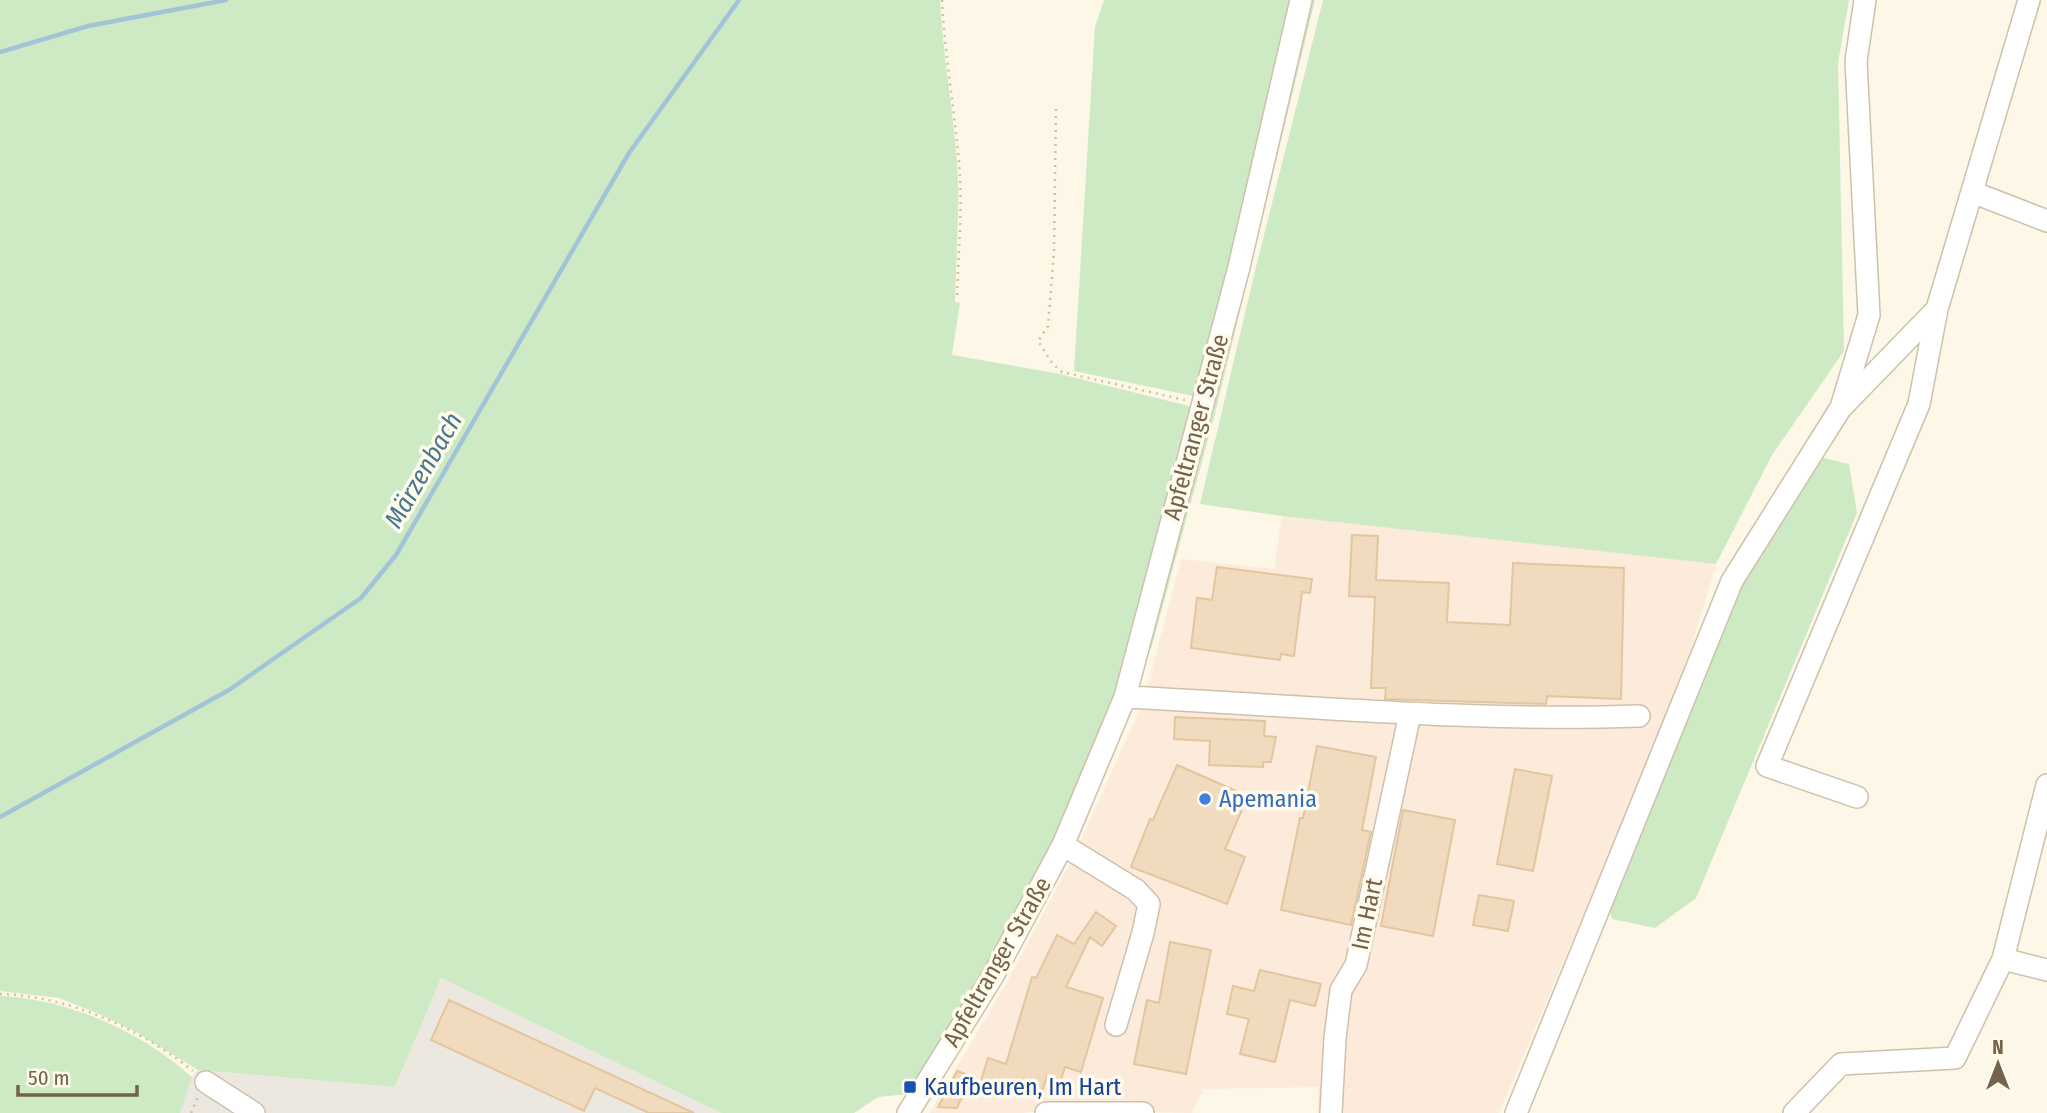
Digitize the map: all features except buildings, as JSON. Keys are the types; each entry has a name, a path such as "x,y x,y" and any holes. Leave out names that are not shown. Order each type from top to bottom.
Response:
{"street":[{"name":"Apfeltranger Straße","path":"908,1113 994,974 1063,845 1125,697 1239,267 1301,0"},
{"path":"1840,409 1869,315 1856,61 1866,0"},
{"path":"1857,797 1767,766 1919,404 1937,309 2029,0"},
{"path":"1972,192 2047,222"},
{"path":"1519,1111 1732,581 1840,409 1937,309"},
{"path":"1125,697 1410,714 1556,719 1639,716"},
{"name":"Im Hart","path":"1331,1113 1341,990 1356,965 1410,714"},
{"path":"1794,1113 1841,1064 1955,1058 2003,959 2047,785"},
{"path":"1063,845 1136,890 1149,904 1116,1026"},
{"path":"2003,959 2047,970"},
{"path":"206,1082 254,1113"},
{"path":"1046,1113 1143,1113"}],"path":[{"path":"942,0 944,49 955,117 960,179 957,299"},
{"path":"1056,109 1054,251 1048,326 1038,341 1052,363 1062,372 1201,404"},
{"path":"0,994 58,1002 96,1015 136,1034 183,1063 206,1082"}],"shaded area":[{"path":"1282,516 1716,564 1678,692 1499,1113 1318,1113 1318,1087 1203,1089 1192,1113 1047,1110 1021,1113 930,1113 1007,982 1075,854 1144,700 1181,559 1274,569"},
{"path":"441,978 721,1113 180,1113 192,1077 198,1070 395,1087"}],"green space":[{"path":"0,0 940,0 958,178 955,302 960,303 952,355 1060,374 1193,407 1120,696 1054,845 988,971 909,1094 878,1097 854,1113 721,1113 441,978 395,1087 198,1070 136,1032 97,1013 59,998 0,991 0,818 42,795 40,793 0,815"},
{"path":"1104,0 1296,0 1198,397 1074,371 1095,27"},
{"path":"1305,0 1315,0 1215,414 1151,649 1144,647"},
{"path":"1323,0 1849,0 1838,63 1844,351 1772,455 1716,564 1282,516 1200,504"},
{"path":"1820,457 1849,464 1857,513 1696,898 1655,928 1612,919 1608,907 1734,593"},
{"path":"0,996 52,1003 77,1011 102,1020 150,1045 192,1077 180,1113 0,1113"}],"waterway":[{"path":"0,52 88,26 226,0"},
{"name":"Märzenbach","path":"0,817 229,690 361,598 396,555 629,153 739,0"}],"place":[{"name":"Apemania","path":"1205,799"},
{"name":"Kaufbeuren, Im Hart","path":"910,1087"}]}
